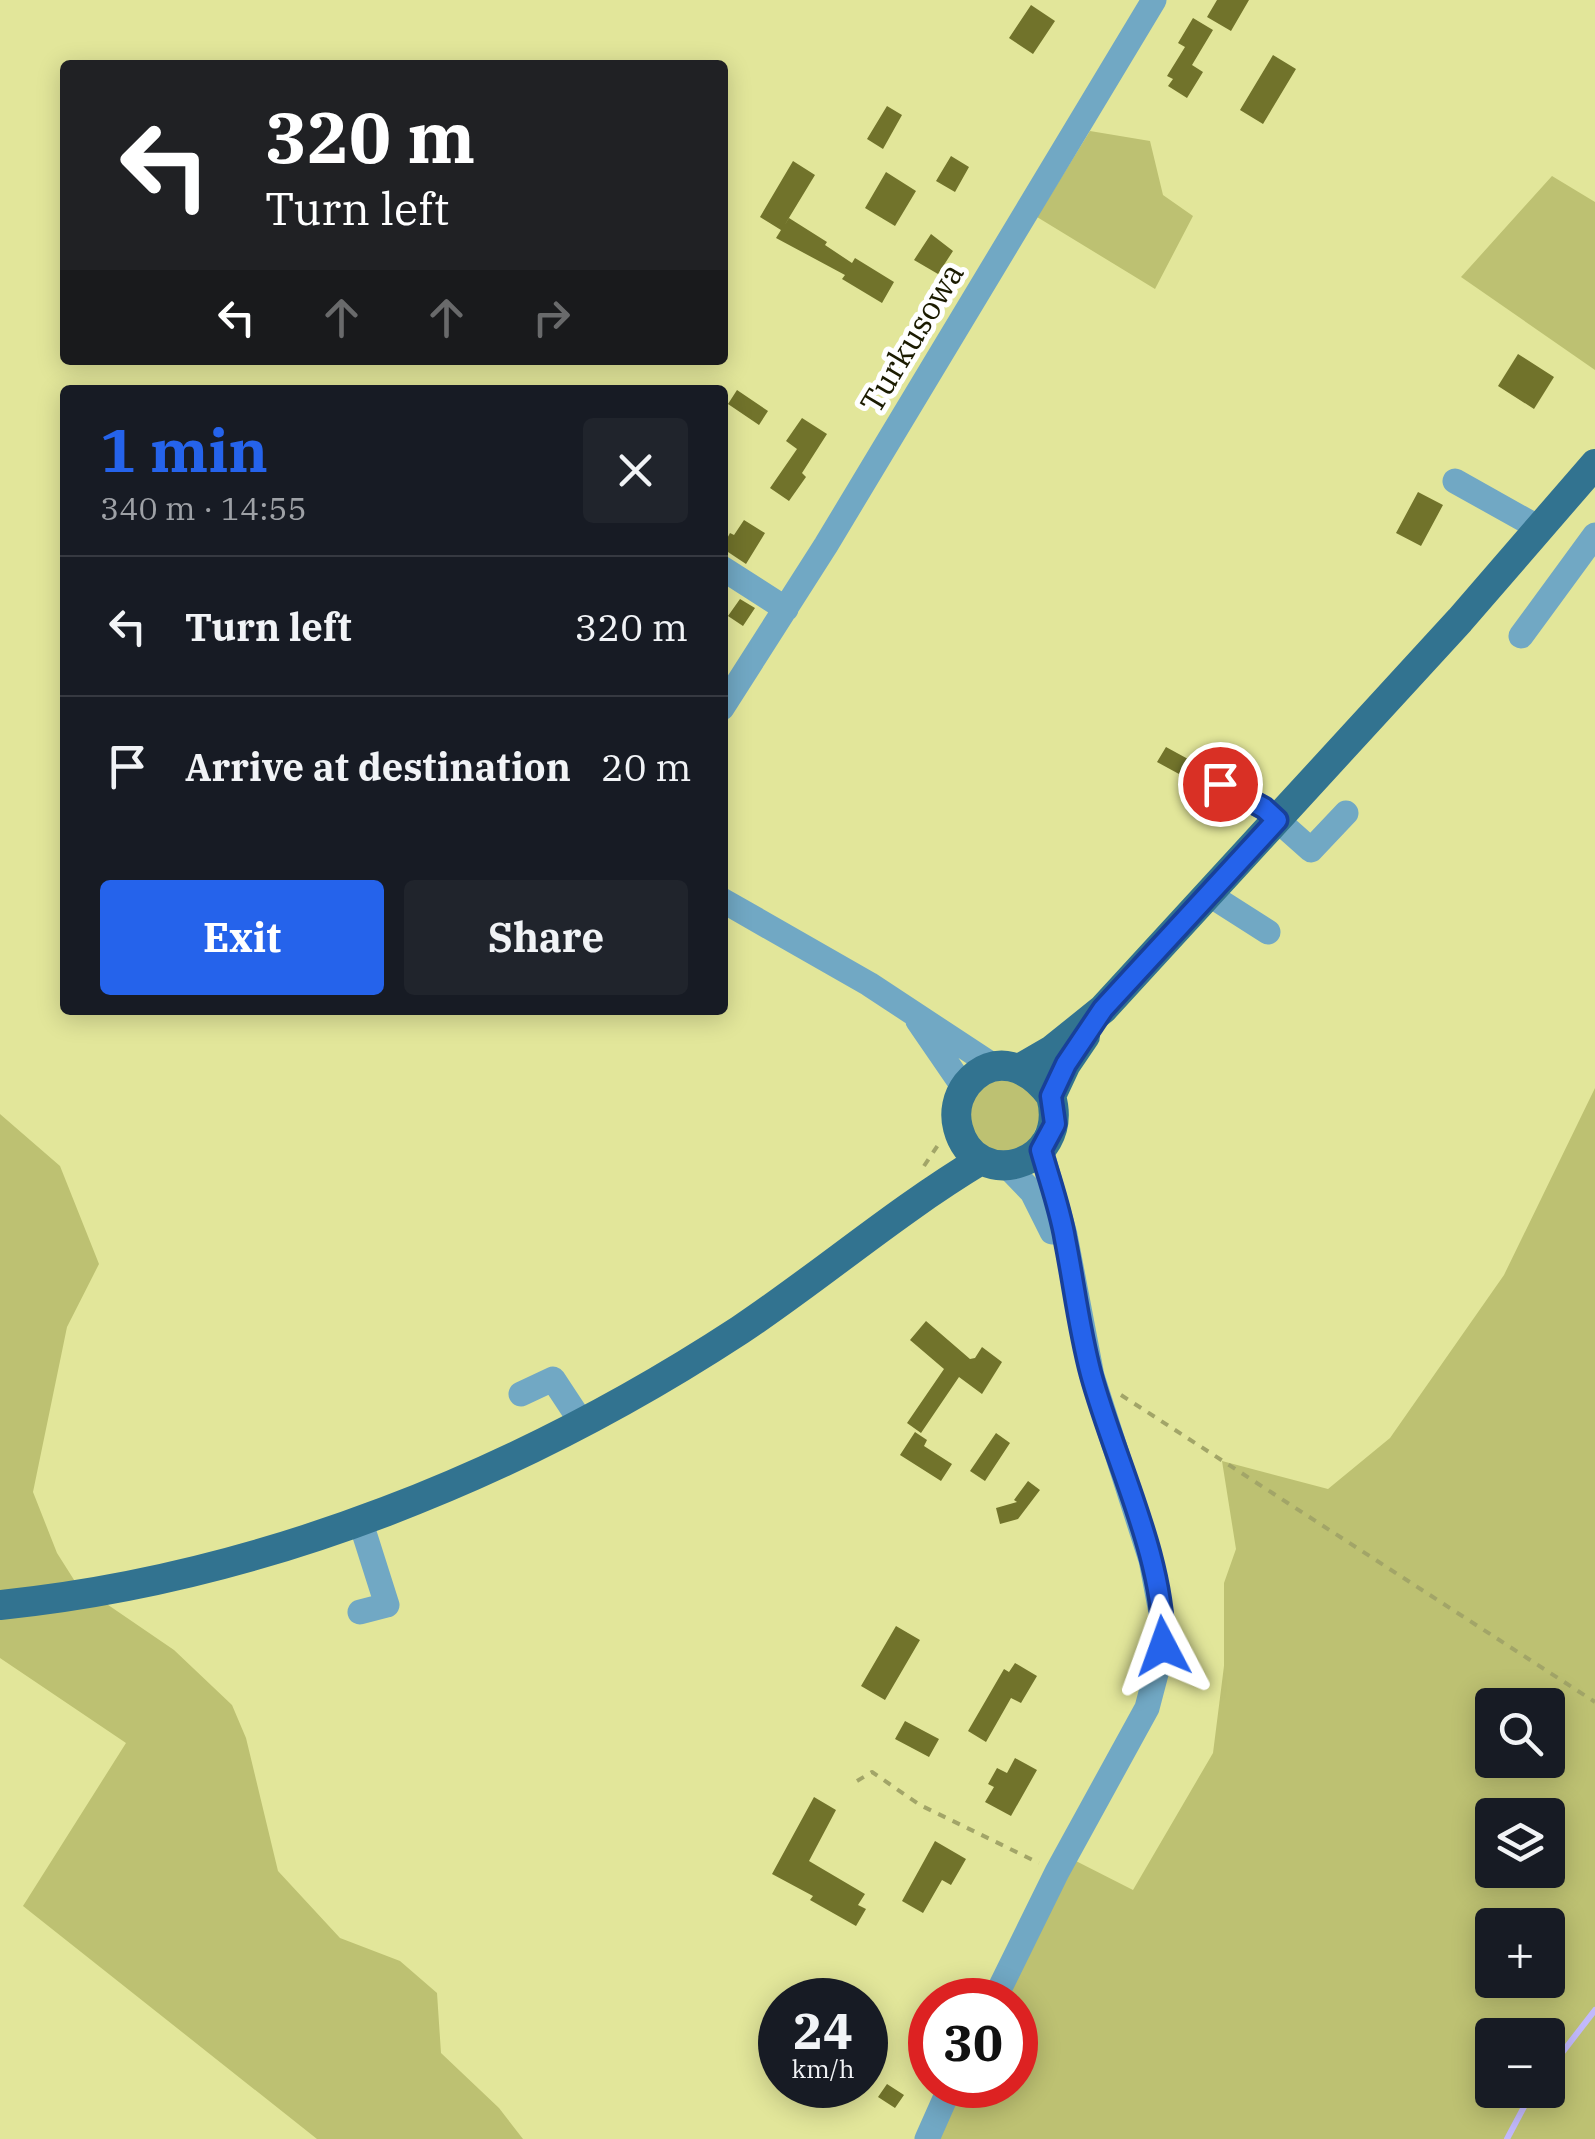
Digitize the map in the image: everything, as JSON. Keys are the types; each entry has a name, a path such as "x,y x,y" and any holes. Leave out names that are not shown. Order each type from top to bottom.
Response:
{"main road":[{"path":"897,1213 950,1133 957,1102 977,1074 1008,1068 1052,1050 1103,1009 1210,895 1595,464"},
{"path":"1051,1096 1066,1064 1103,1009"},
{"path":"0,1606 93,1592 266,1550 449,1486 582,1423 740,1330 897,1213 994,1163 1032,1158 1055,1124 1051,1096 1039,1079 1008,1068"},
{"path":"950,1133 994,1163"}],"street":[{"name":"Turkusowa","path":"728,699 1154,0"},
{"path":"1455,482 1539,528"},
{"path":"1520,636 1595,535"},
{"path":"728,572 786,608"},
{"path":"1220,784 1264,808 1311,850 1346,813"},
{"path":"1210,895 1268,932"},
{"path":"728,903 1008,1068"},
{"path":"909,1009 964,1088"},
{"path":"1005,1978 1056,1872 1147,1708 1163,1646 1164,1623 1151,1560 1092,1376 1065,1236 1041,1150"},
{"path":"994,1163 1032,1192 1071,1278"},
{"path":"521,1394 553,1379 582,1423"},
{"path":"360,1520 387,1605 360,1612"},
{"path":"926,2139 941,2108"}],"path":[{"path":"921,1171 950,1133"},
{"path":"1092,1376 1595,1702"},
{"path":"857,1781 872,1772 920,1806 1056,1872"}],"green space":[{"path":"1090,131 1150,141 1163,195 1193,216 1155,289 1037,217"},
{"path":"1552,176 1595,202 1595,370 1461,277"},
{"path":"1010,1078 1033,1090 1043,1113 1027,1148 991,1152 972,1136 970,1101 986,1083"},
{"path":"1595,1088 1595,2139 927,2139 941,2108 1038,2108 1038,1978 1006,1978 1070,1858 1133,1890 1213,1753 1224,1666 1224,1583 1236,1549 1222,1461 1328,1489 1390,1438 1504,1275"},
{"path":"0,1114 60,1166 99,1264 67,1327 33,1492 57,1553 76,1583 174,1650 232,1705 246,1738 278,1871 340,1938 400,1961 437,1993 441,2053 499,2108 523,2139 317,2139 23,1906 126,1743 0,1658"}],"building":[{"path":"1217,0 1249,0 1231,31 1207,17"},
{"path":"1031,5 1055,21 1033,54 1009,38"},
{"path":"1193,18 1213,30 1192,65 1203,72 1187,98 1168,86 1173,79 1167,76 1185,47 1178,43"},
{"path":"1273,55 1296,69 1263,124 1240,110"},
{"path":"887,106 902,115 883,149 867,139"},
{"path":"951,156 969,167 955,192 936,181"},
{"path":"793,161 815,175 784,226 789,218 852,263 855,258 894,282 882,303 842,279 845,275 776,238 781,230 760,217"},
{"path":"886,172 916,191 895,226 865,208"},
{"path":"931,234 953,251 938,274 914,260"},
{"path":"1518,354 1554,377 1534,409 1498,386"},
{"path":"737,390 768,411 759,425 728,404"},
{"path":"802,418 827,434 789,501 770,488 797,449 786,441"},
{"path":"1418,492 1443,505 1421,546 1396,533"},
{"path":"744,520 765,533 746,564 728,552 728,537 730,533 734,535"},
{"path":"740,599 755,608 743,626 728,616"},
{"path":"1166,747 1188,759 1179,774 1157,762"},
{"path":"926,1321 970,1359 982,1347 1002,1362 982,1394 959,1377 921,1433 907,1423 944,1369 910,1340"},
{"path":"915,1432 927,1440 924,1446 952,1464 941,1481 900,1455"},
{"path":"996,1433 1010,1443 985,1481 970,1471"},
{"path":"1028,1481 1040,1490 1018,1519 1000,1524 996,1508 1017,1502 1014,1500"},
{"path":"896,1626 920,1640 885,1700 861,1686"},
{"path":"1015,1663 1037,1676 1021,1703 1011,1698 986,1742 968,1731 1004,1669 1009,1672"},
{"path":"905,1721 939,1739 929,1757 895,1739"},
{"path":"1015,1758 1037,1770 1011,1816 985,1802 994,1787 988,1784 997,1768 1007,1773"},
{"path":"814,1797 836,1810 809,1861 865,1894 858,1905 866,1909 856,1926 772,1874"},
{"path":"935,1841 966,1859 951,1885 942,1880 923,1913 902,1901"},
{"path":"888,2085 904,2095 895,2108 888,2103"}],"waterway":[{"path":"1565,2049 1595,2010"},
{"path":"1507,2139 1523,2108"}],"route":[{"path":"1163,1646 1164,1623 1151,1560 1092,1376 1065,1236 1041,1150 1055,1124 1051,1096 1066,1064 1103,1009 1277,820 1264,808 1220,784"}]}
